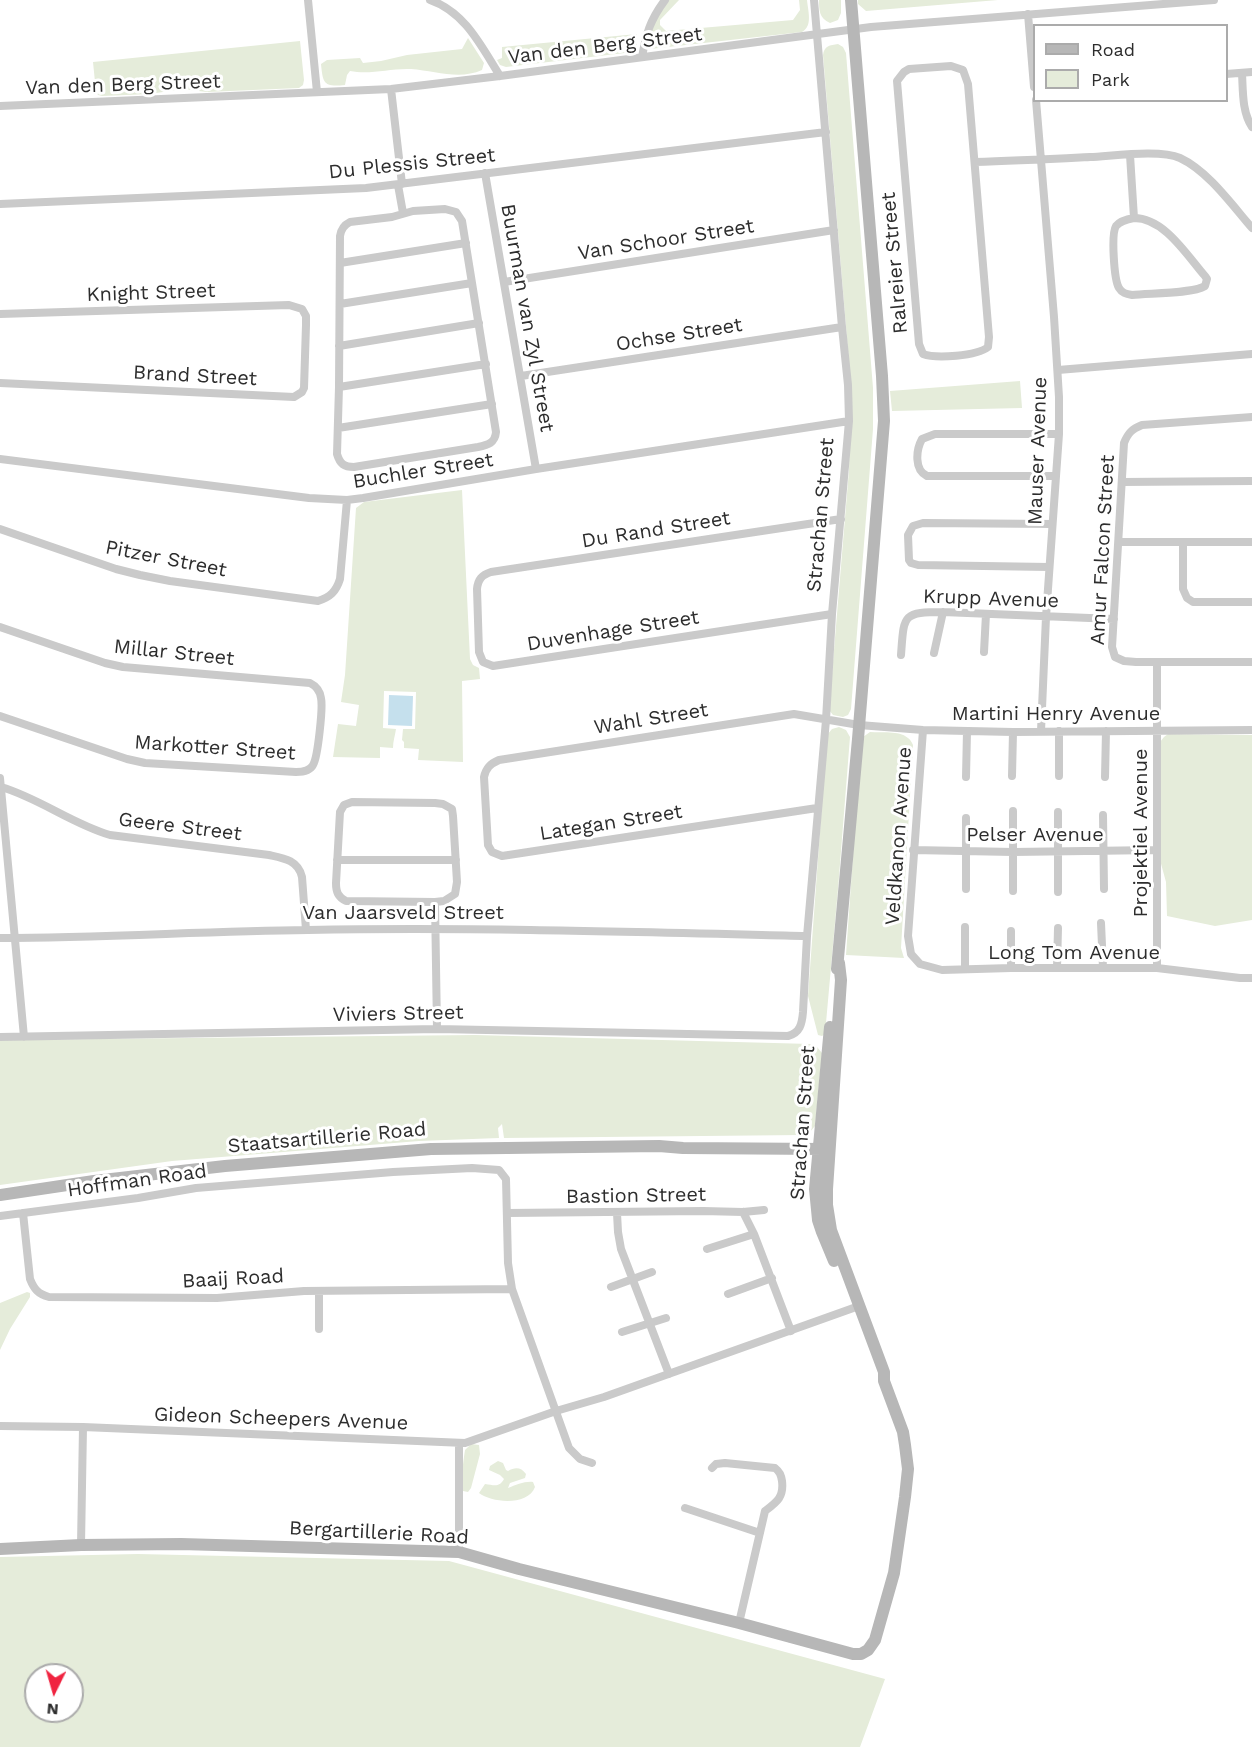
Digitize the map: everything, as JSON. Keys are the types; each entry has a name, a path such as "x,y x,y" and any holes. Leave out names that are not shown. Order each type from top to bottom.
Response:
{"street":[{"path":"308,0 317,93"},
{"path":"430,0 449,9 461,19 500,76"},
{"path":"642,57 651,21 665,0"},
{"name":"Strachan Street","path":"796,1032 802,1024 832,614 849,421 848,385 814,0"},
{"name":"Strachan Street","path":"850,0 884,401 839,963 834,990 824,1145 815,1189 818,1220 822,1232 884,1372 884,1381 904,1438 908,1469 894,1573 875,1640 868,1650 852,1654"},
{"name":"Van den Berg Street","path":"0,106 391,89 871,27 1207,0"},
{"path":"1028,14 1033,66"},
{"name":"Ralreier Street","path":"951,66 963,70 968,84 975,162 989,342 987,347 980,352 927,356 921,351 919,344 898,99 897,81 904,72 909,69 951,66"},
{"path":"1228,74 1252,72"},
{"path":"1242,73 1245,111 1252,127"},
{"path":"391,89 403,213"},
{"name":"Mauser Avenue","path":"1036,102 1058,370 1059,434 1049,567 1041,731"},
{"name":"Du Plessis Street","path":"0,204 366,189 826,132"},
{"path":"975,162 1160,153 1173,155 1202,172 1252,228"},
{"path":"1130,155 1134,218"},
{"name":"Buurman van Zyl Street","path":"485,174 537,469"},
{"path":"445,209 456,212 462,221 492,404 496,432 494,441 488,445 354,467 344,466 338,458 340,236 345,225 350,222 392,217 403,213 445,209"},
{"path":"1134,218 1142,218 1163,228 1205,276 1207,279 1205,286 1197,290 1132,295 1120,289 1113,242 1114,231 1120,223 1134,218"},
{"name":"Van Schoor Street","path":"504,282 834,230"},
{"path":"340,263 466,243"},
{"path":"340,304 472,284"},
{"name":"Knight Street","path":"0,314 289,305 302,309"},
{"name":"Brand Street","path":"0,383 294,397 304,388 306,316 302,309"},
{"path":"339,346 479,323"},
{"name":"Ochse Street","path":"521,376 842,327"},
{"path":"1058,370 1252,354"},
{"path":"339,387 486,364"},
{"path":"338,428 492,404"},
{"name":"Amur Falcon Street","path":"1252,417 1142,425 1127,435 1124,443 1120,542 1112,647 1115,657 1124,661 1252,662"},
{"name":"Buchler Street","path":"0,459 309,498 347,500 849,421"},
{"path":"1055,476 927,476 919,470 919,447 922,439 935,434 1059,434"},
{"path":"1122,482 1252,481"},
{"name":"Pitzer Street","path":"0,529 140,575 318,601 330,596 338,586 347,500"},
{"name":"Du Rand Street","path":"478,580 491,572 841,519"},
{"path":"1049,567 918,565 909,560 908,535 913,526 923,523 1052,524"},
{"path":"1120,542 1252,542"},
{"path":"1183,543 1183,589 1187,598 1193,602 1252,602"},
{"name":"Duvenhage Street","path":"478,580 479,652 483,662 492,666 832,614"},
{"name":"Krupp Avenue","path":"900,655 903,631 908,617 917,612 1114,619"},
{"path":"934,653 943,612"},
{"path":"984,652 986,614"},
{"name":"Millar Street","path":"0,627 123,667 304,682 314,685"},
{"name":"Projektiel Avenue","path":"1157,663 1157,968"},
{"name":"Markotter Street","path":"0,716 145,763 303,772 312,767 316,757 322,708 321,695 314,685"},
{"name":"Wahl Street","path":"485,772 492,763 498,760 779,715 804,715 859,725"},
{"name":"Martini Henry Avenue","path":"859,725 923,730 1013,732 1252,730"},
{"name":"Veldkanon Avenue","path":"908,943 923,730"},
{"path":"966,777 967,731"},
{"path":"1059,731 1059,776"},
{"path":"1105,777 1106,731"},
{"path":"1012,776 1013,732"},
{"name":"Lategan Street","path":"485,772 483,783 488,845 492,852 502,856 817,808"},
{"path":"1,782 3,844 24,1037"},
{"name":"Geere Street","path":"1,782 93,829 110,835 269,855 293,862 299,868 302,877 306,930"},
{"path":"352,802 435,803 447,805 452,809 457,882 455,894 444,901 343,900 336,891 337,860 340,812 344,805 352,802"},
{"path":"1013,811 1013,891"},
{"path":"1058,812 1058,892"},
{"path":"1103,815 1104,889"},
{"path":"966,818 966,889"},
{"name":"Pelser Avenue","path":"913,850 967,852 1157,850"},
{"path":"337,860 456,860"},
{"path":"435,902 437,1029"},
{"path":"1101,923 1103,968"},
{"path":"965,927 965,969"},
{"path":"1057,968 1058,928"},
{"name":"Van Jaarsveld Street","path":"0,938 434,929 807,936"},
{"path":"1011,931 1011,968"},
{"name":"Long Tom Avenue","path":"908,943 911,954 920,964 942,970 1157,968 1252,978"},
{"name":"Viviers Street","path":"0,1037 437,1029 774,1036 788,1036 796,1032"},
{"name":"Staatsartillerie Road","path":"0,1195 94,1181 225,1166 431,1149 824,1145"},
{"name":"Hoffman Road","path":"0,1216 196,1188 472,1168 499,1170 506,1179 508,1213"},
{"name":"Bastion Street","path":"508,1213 764,1210"},
{"path":"743,1212 772,1278 791,1330"},
{"name":"Baaij Road","path":"23,1213 30,1279 33,1287 40,1294 49,1297 217,1298 319,1291 512,1289"},
{"path":"508,1213 508,1263 512,1289 572,1451 580,1459 592,1463"},
{"path":"617,1213 619,1238 669,1374"},
{"path":"707,1249 754,1234"},
{"path":"611,1287 652,1272"},
{"path":"728,1294 772,1278"},
{"path":"319,1291 319,1329"},
{"name":"Gideon Scheepers Avenue","path":"0,1426 83,1427 459,1443 481,1438 603,1397 856,1308"},
{"path":"622,1332 666,1318"},
{"path":"81,1545 83,1427"},
{"path":"459,1443 459,1552"},
{"path":"712,1468 716,1464 725,1463 775,1468 779,1471 782,1494 780,1500 765,1511 740,1623"},
{"path":"685,1508 760,1533"},
{"name":"Bergartillerie Road","path":"0,1549 180,1544 459,1552 740,1623 852,1654"}],"green space":[{"path":"668,0 679,0 660,20 660,25 666,31 793,20 800,10 799,0 807,0 809,22 802,32 650,49 651,30"},
{"path":"819,0 841,0 841,13 838,20 830,23 824,19"},
{"path":"858,0 998,0 866,11 858,4"},
{"path":"637,34 637,48 633,52 506,67 500,65 497,60 502,58 502,47"},
{"path":"468,38 484,63 482,70 474,73 456,75 411,69 350,71 345,85 329,85 324,80 321,64 327,60 360,58 363,63 462,49"},
{"path":"300,41 304,80 303,85 299,88 207,92 182,89 150,94 102,96 96,92 93,62"},
{"path":"838,44 846,53 873,388 873,429 851,709 848,715 843,717 833,715 829,710 849,470 851,386 823,55 828,46"},
{"path":"1020,381 1022,408 892,411 890,391"},
{"path":"462,490 470,659 473,665 479,668 480,679 462,681 463,762 418,760 419,749 404,748 403,729 415,729 416,692 384,691 383,728 396,729 393,748 380,747 380,758 333,757 338,724 356,726 359,705 341,702 345,675 356,508 364,502"},
{"path":"839,727 846,730 850,737 825,1034 822,1036 818,1035 808,996 827,735 832,729"},
{"path":"870,732 901,734 906,736 913,745 901,948 904,958 846,955 861,742 863,737"},
{"path":"1168,734 1252,735 1252,920 1215,926 1167,916 1166,882 1160,860 1160,742"},
{"path":"475,1035 811,1044 822,1053 815,1126 810,1132 802,1135 504,1138 502,1124 498,1128 499,1138 419,1141 172,1161 0,1185 0,1040"},
{"path":"27,1292 30,1293 30,1297 0,1350 0,1303"},
{"path":"471,1444 479,1445 480,1454 468,1492 463,1491 462,1481 465,1450"},
{"path":"498,1461 503,1463 508,1471 518,1468 526,1474 525,1478 510,1483 508,1488 533,1482 535,1487 531,1493 518,1500 501,1501 479,1493 485,1484 498,1485 504,1479 489,1470 490,1466"},
{"path":"138,1554 449,1561 885,1679 860,1747 0,1747 0,1557"}],"water":[{"path":"389,695 413,696 412,726 388,725"}]}
